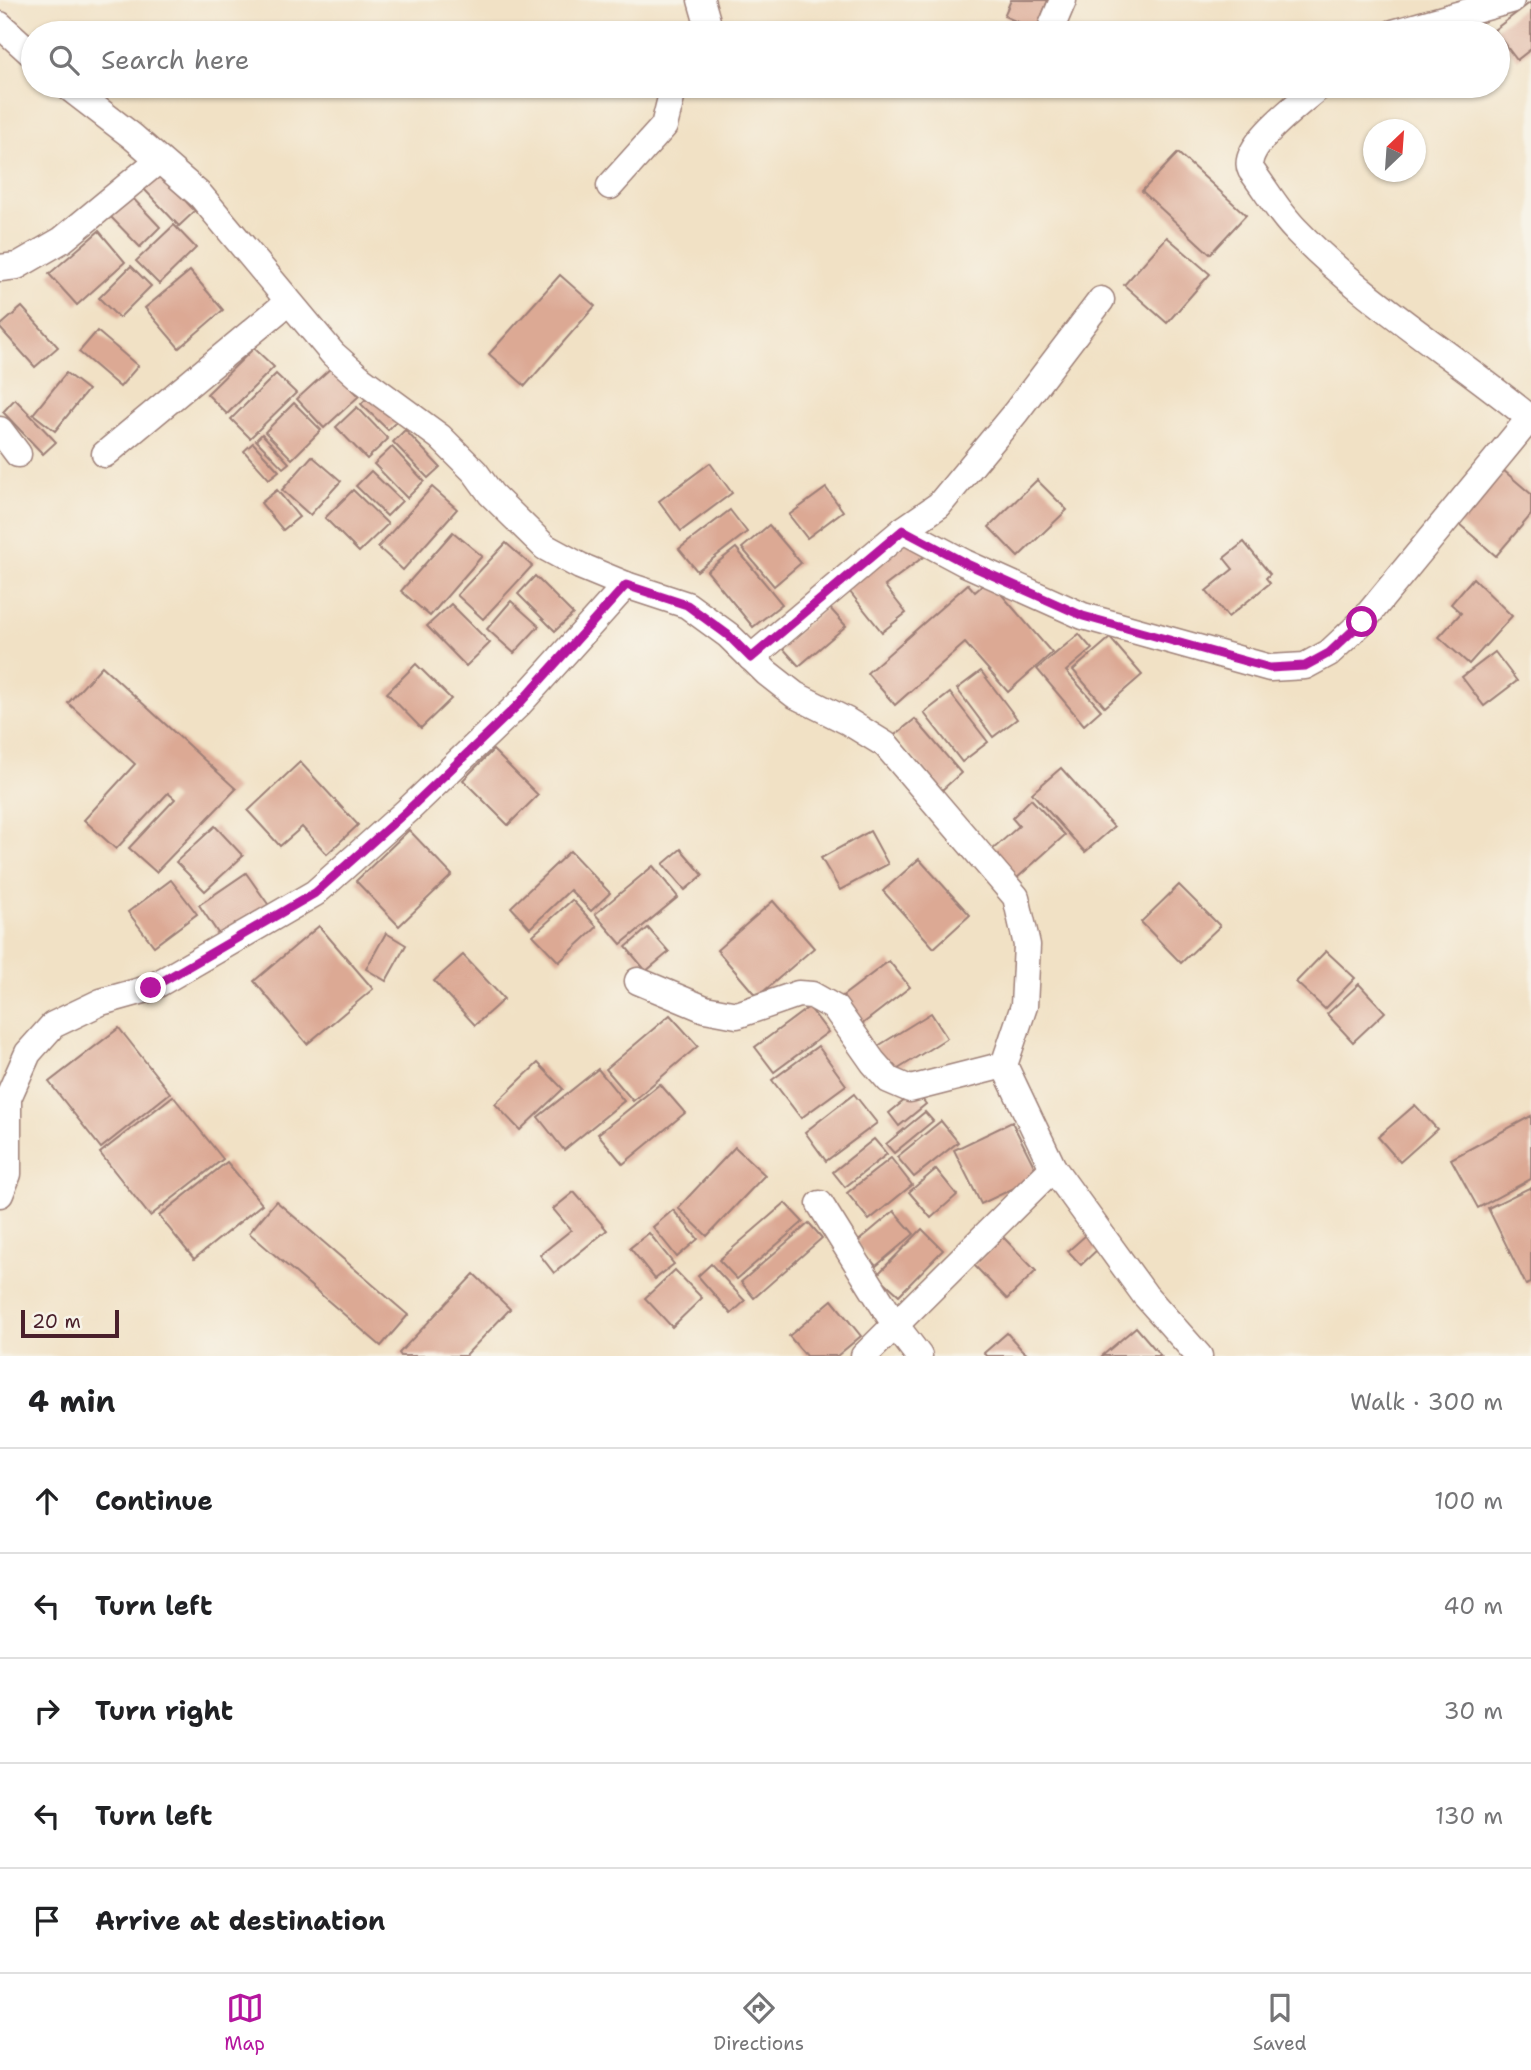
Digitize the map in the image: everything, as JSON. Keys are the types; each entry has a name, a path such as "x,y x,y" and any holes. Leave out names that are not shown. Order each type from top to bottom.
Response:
{"street":[{"path":"701,0 707,21"},
{"path":"1054,21 1063,0"},
{"path":"1436,21 1511,0"},
{"path":"0,25 21,44"},
{"path":"82,98 201,196 333,354 360,379 440,438 475,472 491,494 545,547 580,566 626,585 687,605 728,635 795,695 886,745 1016,897 1027,945 1024,1006 1004,1065 1054,1168 1145,1295 1199,1356"},
{"path":"610,186 664,126 671,98"},
{"path":"903,530 965,563 1083,616 1270,668 1305,666 1329,653 1362,622 1530,419 1448,353 1390,313 1295,230 1251,170 1249,158 1263,136 1306,98"},
{"path":"0,268 17,266 62,240 159,160"},
{"path":"751,658 903,530 939,505 1016,412 1101,300"},
{"path":"105,454 288,302"},
{"path":"0,430 18,454"},
{"path":"0,1194 8,1174 4,1098 28,1053 53,1025 101,1002 151,988 315,893 407,811 519,704 626,585"},
{"path":"638,981 705,1009 737,1015 798,994 812,995 835,1008 889,1080 910,1089 1004,1065"},
{"path":"864,1356 1054,1168"},
{"path":"820,1204 896,1326 919,1356"}],"building":[{"path":"1011,0 1048,0 1040,21 1015,21 1004,16"},
{"path":"1531,2 1531,49 1517,60 1510,51 1510,21 1506,21"},
{"path":"1178,153 1246,215 1210,254 1142,191"},
{"path":"159,173 195,211 179,226 143,188"},
{"path":"129,194 160,227 140,247 108,214"},
{"path":"174,225 196,248 159,284 136,261"},
{"path":"99,231 125,262 77,305 49,274"},
{"path":"1167,237 1210,274 1167,323 1124,285"},
{"path":"131,266 151,286 119,318 99,298"},
{"path":"190,271 223,310 179,348 145,308"},
{"path":"560,275 595,306 525,386 489,354"},
{"path":"22,307 58,347 35,367 0,328"},
{"path":"97,331 138,366 120,387 79,352"},
{"path":"254,348 274,367 227,414 207,394"},
{"path":"332,367 359,396 324,428 297,399"},
{"path":"66,373 88,390 55,431 33,414"},
{"path":"276,374 296,393 250,438 231,419"},
{"path":"373,392 400,418 388,430 361,404"},
{"path":"15,399 56,442 43,454 3,412"},
{"path":"294,403 321,430 292,459 265,432"},
{"path":"357,407 388,439 367,459 336,427"},
{"path":"405,430 440,467 428,478 393,442"},
{"path":"262,434 289,463 283,468 256,440"},
{"path":"253,443 279,471 269,479 244,451"},
{"path":"392,447 424,481 407,498 374,464"},
{"path":"312,456 341,481 310,515 282,490"},
{"path":"710,463 732,493 681,531 659,501"},
{"path":"1496,464 1531,494 1531,515 1496,556 1451,517"},
{"path":"371,471 402,501 387,516 356,486"},
{"path":"1037,480 1067,510 1018,557 989,527"},
{"path":"432,487 457,509 403,570 378,547"},
{"path":"826,488 843,511 807,538 789,515"},
{"path":"277,490 299,517 283,530 261,503"},
{"path":"353,490 388,524 359,552 325,518"},
{"path":"730,510 747,532 697,571 679,549"},
{"path":"769,525 801,563 774,586 742,548"},
{"path":"453,532 482,556 430,616 401,591"},
{"path":"913,537 927,554 885,586 906,613 882,632 846,587"},
{"path":"1244,542 1270,574 1266,578 1270,583 1228,617 1206,591 1233,569 1224,558"},
{"path":"506,543 532,566 483,619 457,595"},
{"path":"736,548 782,604 753,627 707,571"},
{"path":"535,576 573,614 555,631 518,594"},
{"path":"1473,578 1512,616 1469,664 1439,637 1461,613 1451,604"},
{"path":"989,580 1052,653 1008,692 965,643 895,705 867,673 968,584 975,592"},
{"path":"511,601 539,626 514,653 487,629"},
{"path":"451,604 490,643 466,666 427,626"},
{"path":"828,606 846,626 799,666 781,646"},
{"path":"1079,634 1092,649 1066,671 1101,710 1084,725 1037,669"},
{"path":"1110,638 1142,675 1105,707 1073,670"},
{"path":"1495,652 1517,681 1484,706 1462,677"},
{"path":"416,664 451,699 421,728 387,693"},
{"path":"102,666 236,789 156,872 129,848 175,799 168,793 116,849 84,820 135,764 68,703"},
{"path":"981,671 1017,719 993,737 957,689"},
{"path":"950,693 988,742 962,762 924,713"},
{"path":"915,719 961,773 942,790 895,735"},
{"path":"493,750 538,795 508,825 463,780"},
{"path":"300,762 358,825 327,854 302,827 280,846 248,811"},
{"path":"1061,768 1114,827 1085,852 1032,793"},
{"path":"1031,799 1065,835 1017,878 992,850 1019,826 1012,818"},
{"path":"215,826 243,856 205,891 176,862"},
{"path":"409,830 452,875 399,926 356,881"},
{"path":"870,831 888,864 840,890 821,858"},
{"path":"681,849 703,875 685,890 663,864"},
{"path":"570,851 610,893 591,911 570,890 530,928 511,907"},
{"path":"919,859 970,915 934,948 883,891"},
{"path":"653,866 678,897 621,944 595,914"},
{"path":"246,873 270,907 222,939 199,905"},
{"path":"171,880 197,914 154,946 128,912"},
{"path":"1179,885 1220,926 1181,963 1141,922"},
{"path":"572,900 597,927 559,962 533,935"},
{"path":"773,901 814,948 757,997 717,950"},
{"path":"319,926 373,989 307,1044 254,981"},
{"path":"648,928 669,952 646,971 626,947"},
{"path":"386,933 406,945 386,981 366,969"},
{"path":"1326,951 1355,978 1325,1009 1296,982"},
{"path":"463,955 504,999 475,1025 434,981"},
{"path":"889,961 910,987 861,1025 840,998"},
{"path":"1359,984 1385,1012 1353,1042 1327,1014"},
{"path":"809,1007 828,1032 774,1072 755,1047"},
{"path":"931,1013 947,1038 887,1076 870,1051"},
{"path":"670,1015 698,1046 633,1101 606,1069"},
{"path":"119,1028 170,1093 101,1148 49,1082"},
{"path":"818,1046 846,1085 801,1118 772,1080"},
{"path":"538,1063 563,1089 520,1130 495,1104"},
{"path":"598,1069 624,1101 564,1150 538,1117"},
{"path":"660,1084 685,1113 623,1164 598,1134"},
{"path":"916,1091 926,1104 899,1126 889,1113"},
{"path":"854,1094 877,1123 826,1161 805,1132"},
{"path":"173,1096 223,1159 150,1216 100,1153"},
{"path":"1415,1105 1437,1129 1400,1162 1378,1137"},
{"path":"925,1112 933,1121 894,1153 886,1144"},
{"path":"1531,1116 1531,1179 1478,1208 1451,1159"},
{"path":"941,1121 958,1142 914,1177 897,1157"},
{"path":"1012,1122 1039,1176 981,1204 954,1150"},
{"path":"874,1139 887,1154 845,1187 833,1172"},
{"path":"735,1147 765,1175 707,1236 678,1208"},
{"path":"891,1158 912,1185 869,1220 847,1193"},
{"path":"227,1162 262,1204 194,1259 159,1216"},
{"path":"936,1169 957,1195 931,1218 909,1192"},
{"path":"1531,1187 1531,1283 1526,1285 1488,1208"},
{"path":"574,1192 607,1230 554,1273 540,1255 571,1230 553,1209"},
{"path":"276,1201 408,1315 381,1346 249,1233"},
{"path":"785,1203 803,1222 737,1279 719,1260"},
{"path":"673,1210 698,1239 677,1257 653,1227"},
{"path":"894,1211 914,1234 876,1266 856,1243"},
{"path":"809,1223 822,1238 754,1298 741,1282"},
{"path":"922,1229 943,1250 899,1295 877,1275"},
{"path":"649,1233 674,1264 655,1279 630,1248"},
{"path":"1086,1235 1099,1248 1081,1265 1068,1251"},
{"path":"1003,1237 1036,1271 1007,1299 974,1265"},
{"path":"711,1264 745,1301 731,1314 698,1276"},
{"path":"675,1270 702,1298 672,1327 645,1298"},
{"path":"474,1274 510,1309 465,1356 401,1356 399,1353"},
{"path":"832,1300 861,1336 837,1356 806,1356 789,1336"},
{"path":"1136,1327 1161,1356 1102,1356"},
{"path":"1007,1333 1029,1356 986,1356 984,1353"}],"route":[{"path":"151,988 315,893 407,811 519,704 626,585 687,605 728,635 751,658 903,530 965,563 1083,616 1270,668 1305,666 1329,653 1362,622"}]}
